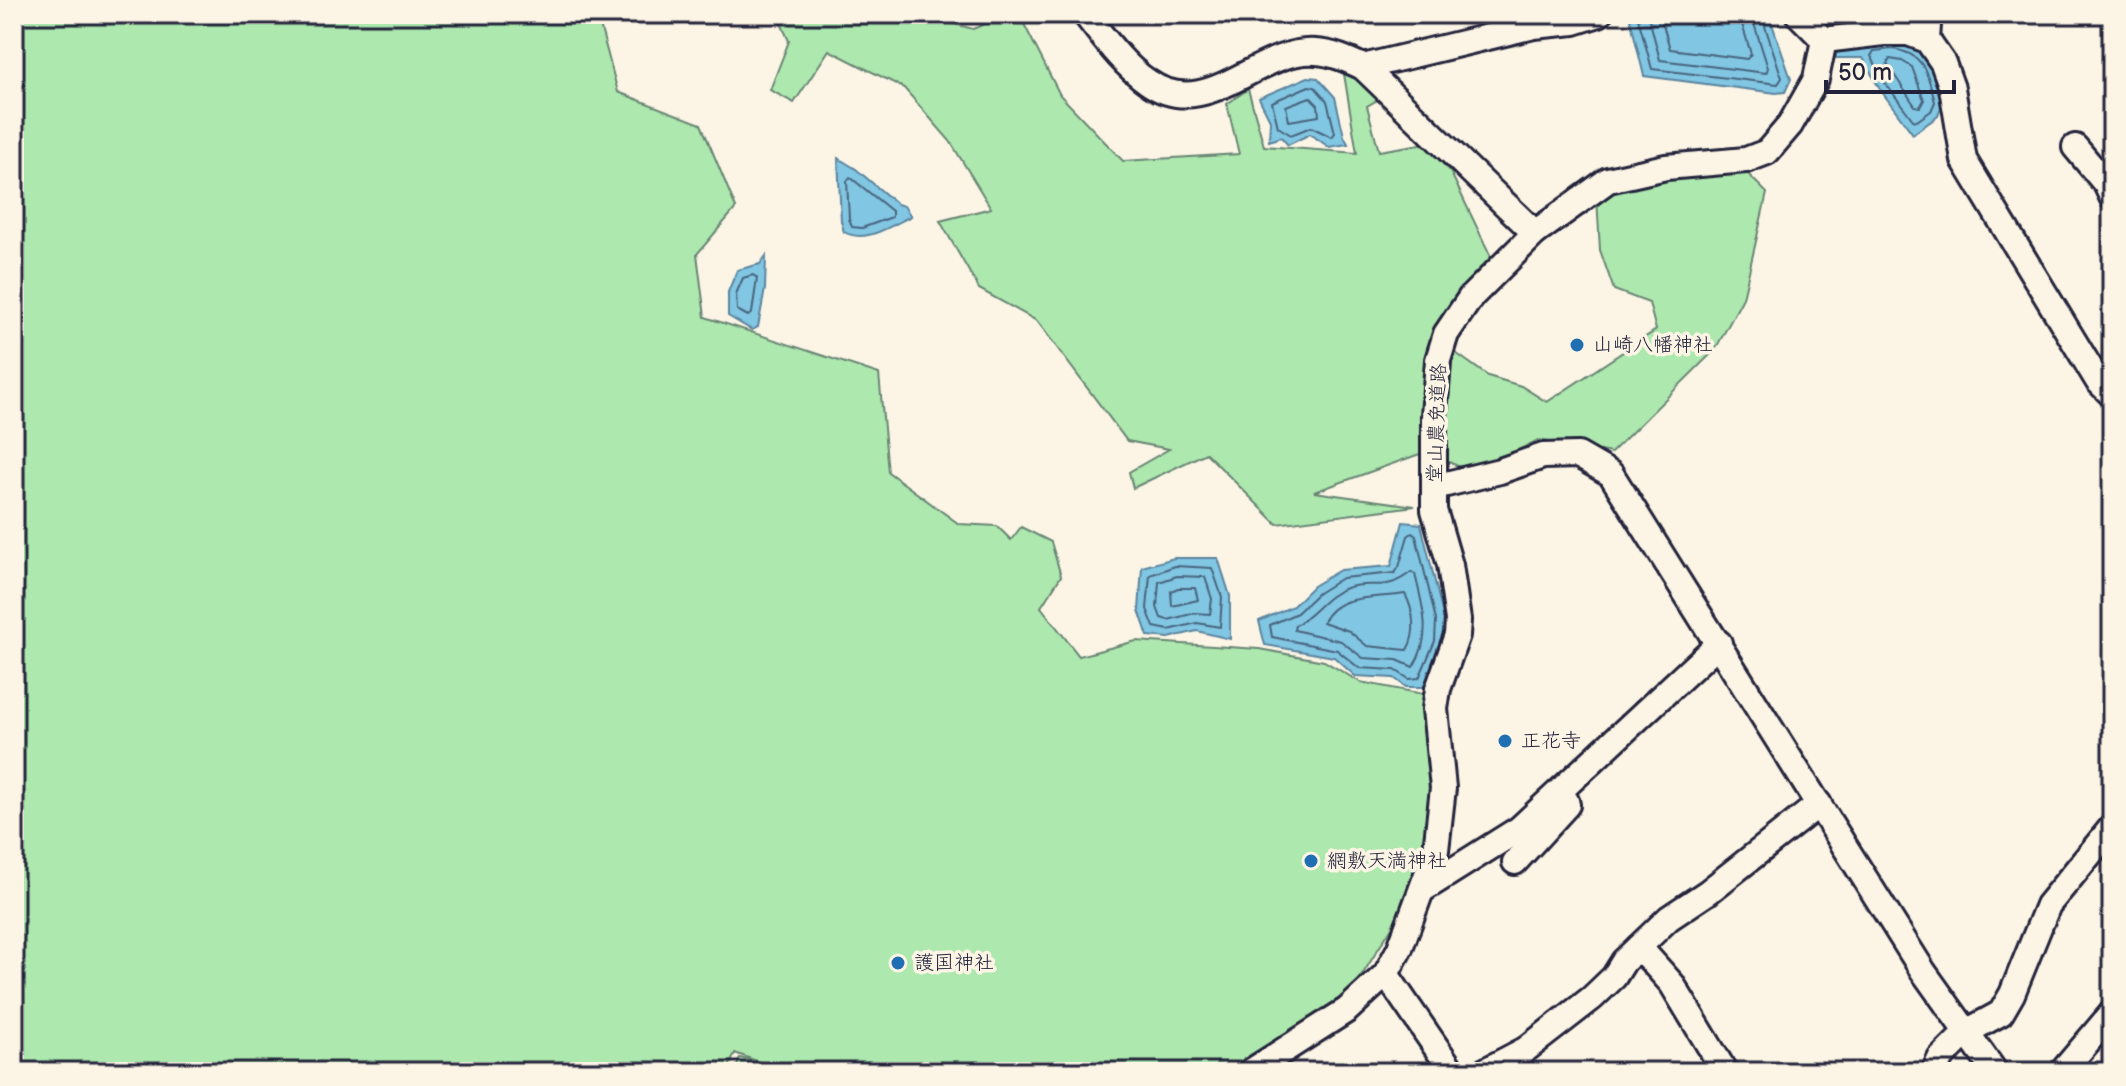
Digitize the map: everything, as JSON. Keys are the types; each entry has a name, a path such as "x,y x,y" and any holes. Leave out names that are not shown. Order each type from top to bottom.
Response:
{"street":[{"path":"1085,14 1114,51 1135,71 1150,84 1168,91 1188,94 1223,87 1275,59 1314,51 1341,57 1363,67 1535,233"},
{"path":"1363,67 1534,26 1574,22 1599,14"},
{"path":"1798,14 1824,40 1883,33 1908,33 1927,40 1943,63 1952,88 1964,160 2098,381 2112,395"},
{"path":"1925,14 1927,40"},
{"name":"堂山農免道路","path":"1250,1072 1347,1010 1386,974 1400,948 1436,850 1443,788 1435,709 1438,689 1457,635 1458,620 1450,565 1434,510 1438,360 1446,334 1471,297 1535,233 1608,180 1666,167 1746,160 1767,152 1790,125 1816,79 1824,40"},
{"path":"2075,147 2106,184 2112,197"},
{"path":"1434,487 1500,471 1543,456 1578,455 1611,474 1923,971 1995,1072"},
{"path":"1422,890 1519,829 1719,643"},
{"path":"1515,862 1567,805 1561,792"},
{"path":"1483,1072 1525,1050 1592,998 1614,977 1624,961 1669,918 1708,892 1819,804"},
{"path":"1934,1072 1940,1059 1968,1031 2001,1013 2012,994 2048,905 2112,827"},
{"path":"1639,947 1672,984 1725,1072"},
{"path":"1386,974 1453,1072"},
{"path":"2062,1072 2112,1013"}],"green space":[{"path":"14,14 419,14 423,18 429,14 597,14 618,92 701,124 736,208 697,254 705,317 879,374 888,472 959,524 997,526 1011,540 1021,527 1051,542 1061,576 1041,607 1079,656 1136,641 1259,649 1324,661 1360,682 1424,694 1434,786 1419,869 1392,927 1349,996 1249,1059 1236,1072 735,1072 740,1058 765,1064 735,1053 727,1072 14,1072"},
{"path":"777,14 916,14 973,29 1008,14 1019,14 1060,95 1123,161 1239,154 1227,104 1248,89 1264,146 1357,153 1344,74 1363,79 1381,98 1367,106 1379,151 1426,143 1451,173 1494,263 1449,314 1431,450 1314,492 1415,506 1277,524 1206,453 1133,488 1129,472 1169,449 1127,441 1037,321 979,289 940,221 991,208 950,141 904,88 829,50 794,103 770,90 789,41"},
{"path":"1742,168 1767,193 1743,298 1715,350 1611,453 1538,440 1502,458 1467,470 1444,460 1453,351 1488,376 1521,386 1547,402 1656,330 1649,303 1614,290 1600,250 1597,197 1644,180"}],"water":[{"path":"1629,14 1766,14 1791,79 1785,92 1776,93 1644,76"},
{"path":"1908,43 1927,54 1943,102 1938,116 1913,134 1879,88 1863,58 1836,58 1836,45"},
{"path":"1308,77 1318,78 1335,97 1348,144 1329,147 1310,134 1288,145 1281,137 1269,141 1270,120 1259,98"},
{"path":"838,158 897,204 904,206 911,216 869,235 844,232"},
{"path":"766,256 765,289 758,327 752,330 728,316 728,292 737,270 760,264"},
{"path":"1403,522 1421,524 1444,619 1443,642 1424,687 1406,687 1394,678 1355,676 1334,657 1265,645 1259,621 1293,606 1313,586 1340,570 1391,566"},
{"path":"1174,558 1218,558 1230,596 1230,639 1197,631 1169,638 1148,636 1139,610 1142,567"}],"place":[{"name":"山崎八幡神社","path":"1577,345"},
{"name":"正花寺","path":"1505,741"},
{"name":"網敷天満神社","path":"1311,861"},
{"name":"護国神社","path":"898,963"}]}
